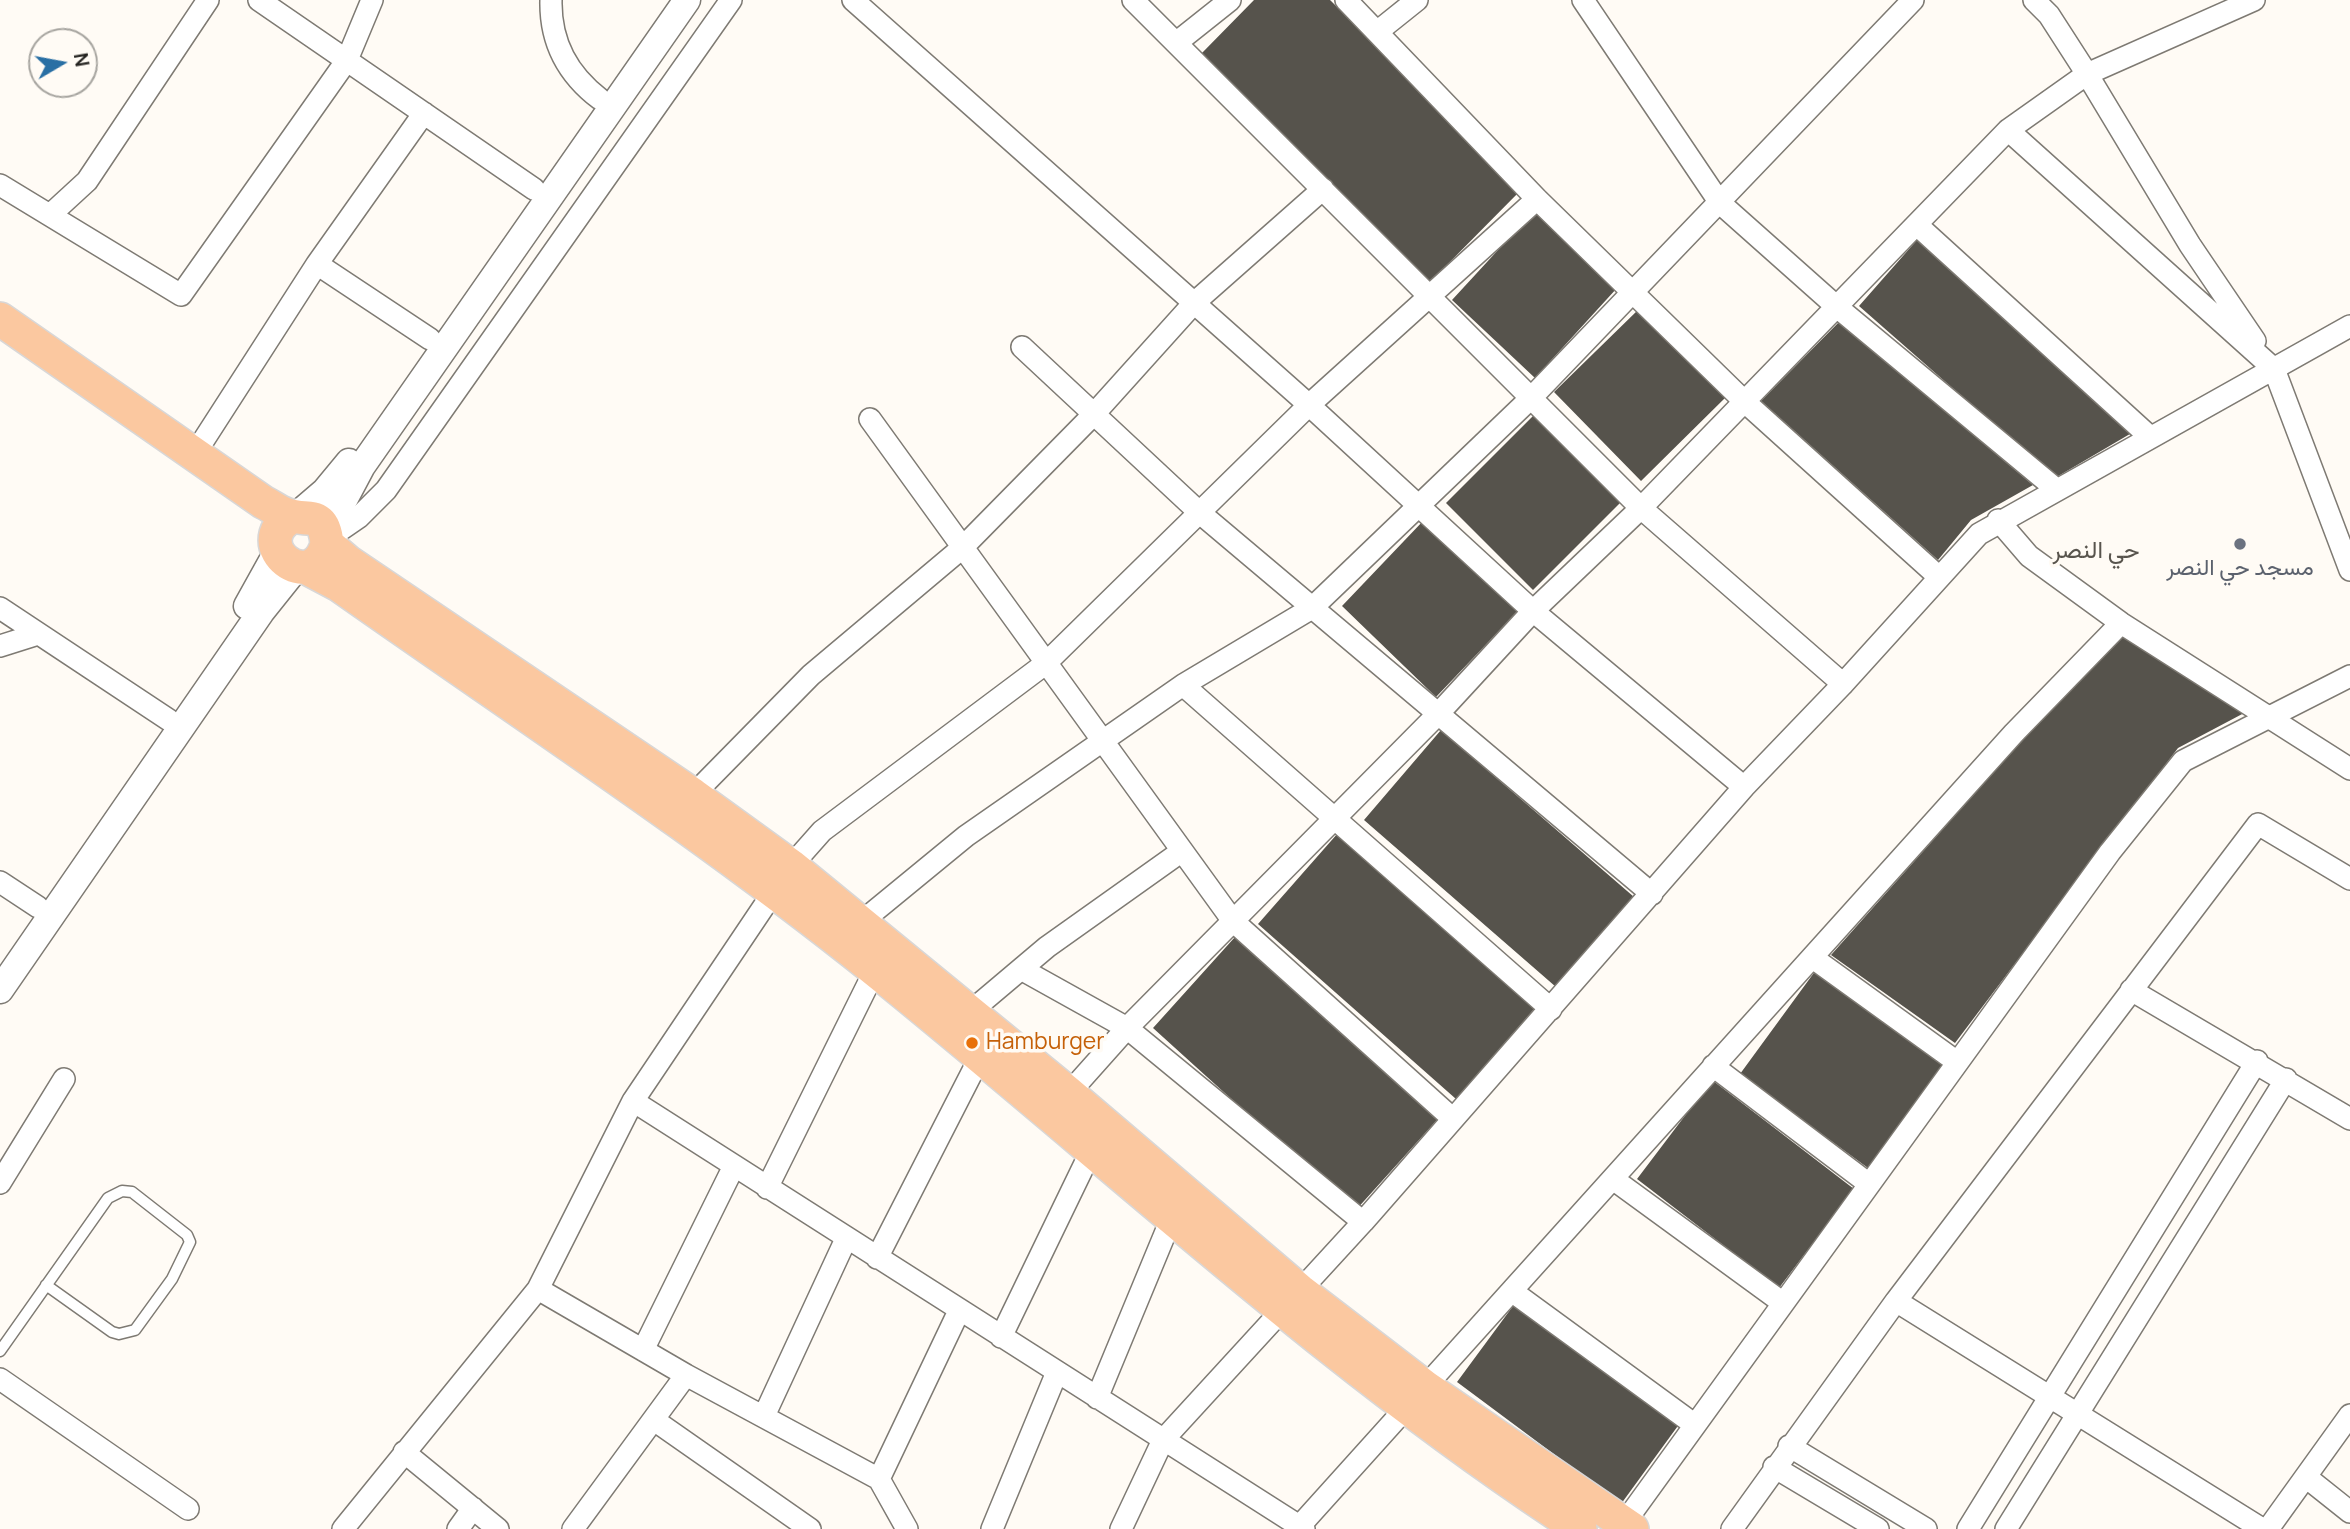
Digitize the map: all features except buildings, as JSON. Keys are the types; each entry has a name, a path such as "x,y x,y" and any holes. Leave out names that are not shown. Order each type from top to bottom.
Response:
{"main road":[{"path":"0,319 194,455 303,542 339,585 452,649 693,795 875,970 980,1057 1059,1104 1092,1149 1172,1217 1291,1301"},
{"path":"0,343 261,526 303,542"},
{"path":"452,649 783,879 860,922 970,1012 1059,1104 1291,1301 1580,1529"},
{"path":"1416,1398 1625,1527"}],"street":[{"path":"50,215 87,181 208,0"},
{"path":"260,0 534,189"},
{"path":"0,185 181,295 347,60 372,0"},
{"path":"551,0 554,36 561,54 584,87 600,99"},
{"path":"0,990 261,612 338,478 430,339 669,0"},
{"path":"0,962 252,599 303,542 362,466 687,0"},
{"path":"303,542 359,517 386,490 731,0"},
{"path":"853,0 1309,405 1532,611 1744,787"},
{"path":"1133,0 1641,508 1843,684"},
{"path":"1176,43 1230,0"},
{"path":"1346,0 1538,199 1745,402 1940,577"},
{"path":"1377,32 1417,0"},
{"path":"1583,0 1720,203 1837,307 2056,489"},
{"path":"860,922 966,835 1183,685 1312,608 1532,397 1913,0"},
{"path":"1059,1104 1128,1028 1438,714 1532,611 1641,508 2008,130 2087,74 2254,0"},
{"path":"2046,5 2190,245 2274,369 2350,570"},
{"path":"194,455 317,264 424,113"},
{"path":"2008,130 2274,369"},
{"path":"693,795 811,675 962,548 1094,414 1194,303 1323,189"},
{"path":"343,1529 538,1289 633,1101 783,879 822,831 1045,664 1309,405 1432,298 1538,199"},
{"path":"1916,225 2150,437"},
{"path":"317,264 430,339"},
{"path":"1121,1529 1163,1440 1363,1222 1744,787 1843,684 1979,534 1998,520 2350,326"},
{"path":"1022,347 1200,513 1652,894"},
{"path":"870,419 1233,921 1453,1119"},
{"path":"1998,520 2029,556 2121,623 2350,769"},
{"path":"0,608 169,720"},
{"path":"633,1101 1300,1528 2014,733 2121,623"},
{"path":"0,646 38,634"},
{"path":"1625,1527 1695,1425 1957,1062 2110,852 2183,761 2350,676"},
{"path":"1183,685 1333,820 1551,1009"},
{"path":"1732,1529 1774,1467 1896,1301 2258,824 2350,879"},
{"path":"970,1012 1020,969 1182,851"},
{"path":"0,882 38,907"},
{"path":"1813,958 1957,1062"},
{"path":"1020,969 1128,1028 1363,1222"},
{"path":"767,1188 875,970"},
{"path":"2131,990 2350,1119"},
{"path":"877,1258 980,1057"},
{"path":"1968,1529 2257,1062"},
{"path":"1713,1066 1869,1184"},
{"path":"2,1176 64,1079"},
{"path":"2006,1529 2286,1079"},
{"path":"1001,1337 1092,1149"},
{"path":"643,1350 734,1166"},
{"path":"1613,1179 1783,1303"},
{"path":"1097,1398 1172,1217"},
{"path":"764,1416 846,1239"},
{"path":"538,1289 686,1375 880,1479 907,1529"},
{"path":"1513,1292 1695,1425"},
{"path":"1896,1301 2262,1529"},
{"path":"880,1479 959,1311"},
{"path":"992,1529 1057,1372"},
{"path":"573,1529 686,1375"},
{"path":"0,1379 188,1509"},
{"path":"2268,1529 2350,1415"},
{"path":"654,1420 810,1529"},
{"path":"1789,1447 1926,1529"},
{"path":"404,1452 498,1529"},
{"path":"1774,1467 1878,1529"},
{"path":"2306,1478 2350,1512"},
{"path":"458,1529 473,1508"}],"lane":[{"path":"0,1351 46,1285 108,1198 115,1193 132,1192 187,1235 190,1242 172,1279 135,1329 127,1333 112,1332 46,1285"}],"place":[{"name":"مسجد حي النصر","path":"2240,544"},
{"name":"Hamburger","path":"972,1043"}],"district":[{"name":"حي النصر","path":"2096,551"}]}
